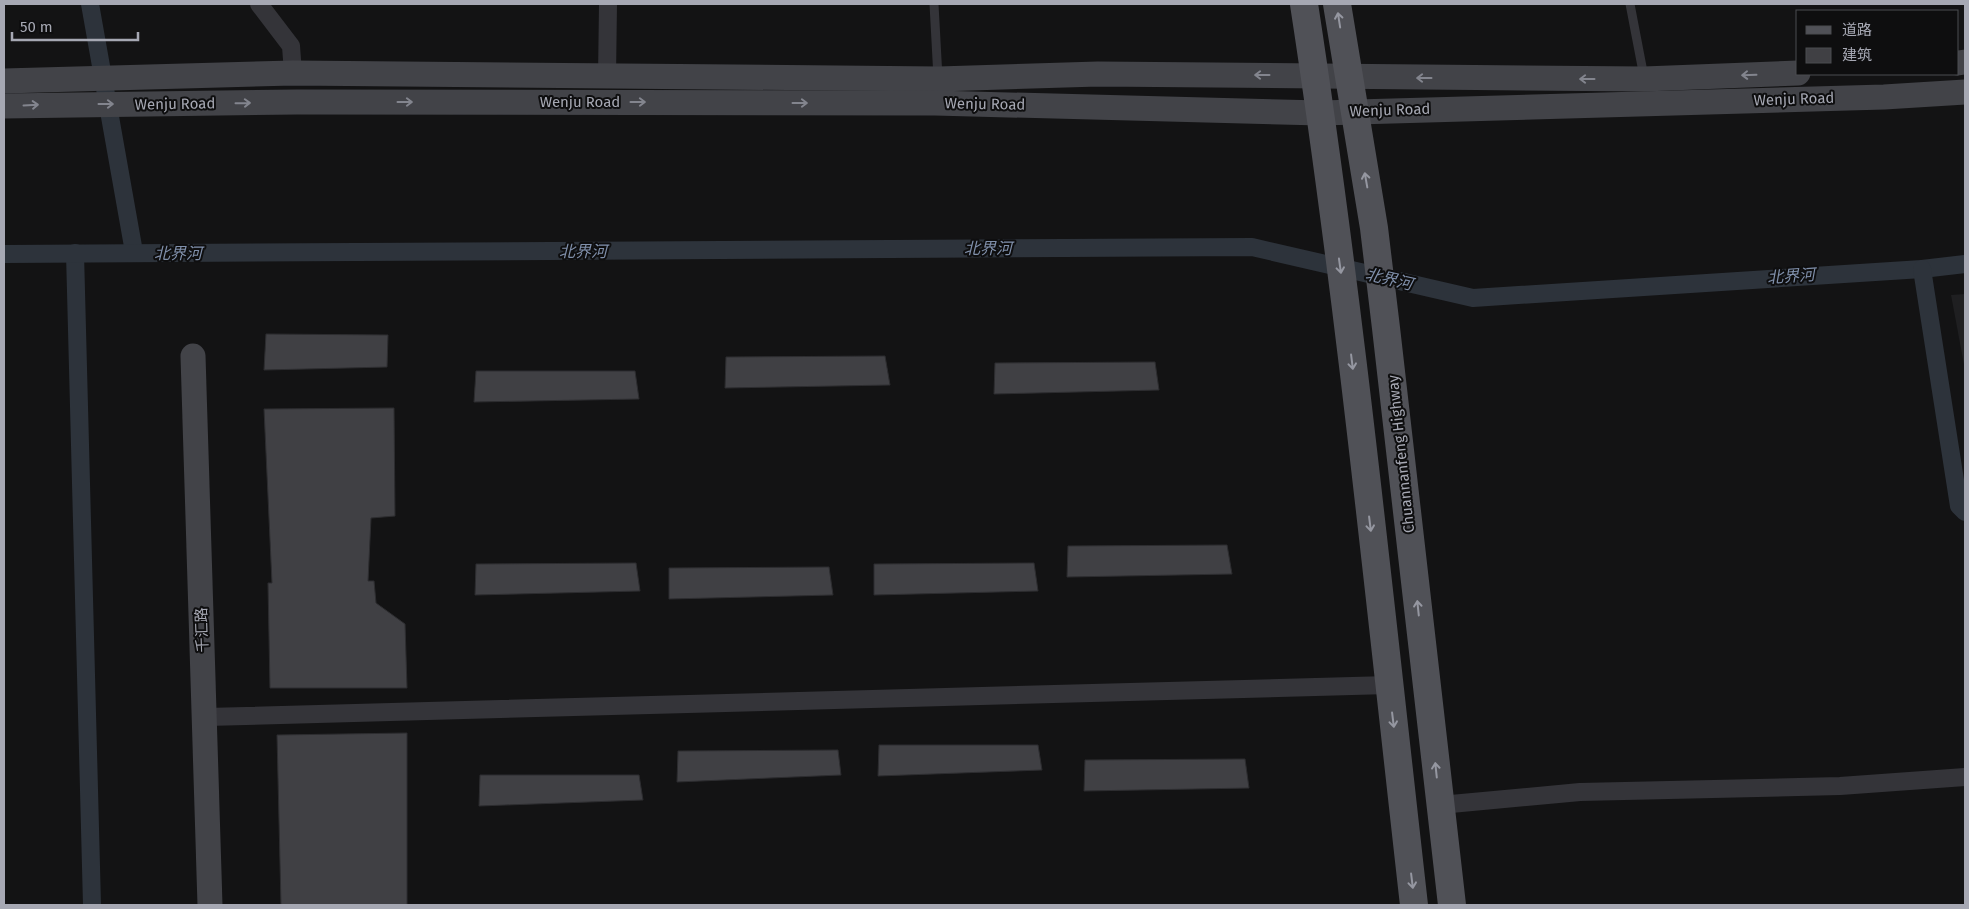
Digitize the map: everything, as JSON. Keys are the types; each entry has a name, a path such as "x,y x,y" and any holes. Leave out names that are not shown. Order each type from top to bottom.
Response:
{"main road":[{"path":"1304,4 1321,113 1346,314 1414,905"},
{"name":"Chuannanfeng Highway","path":"1337,4 1374,228 1452,905"},
{"path":"4,81 293,73 607,77 937,91 1098,74 1315,75 1647,91 1796,74"},
{"name":"Wenju Road","path":"4,106 937,91 1321,113 1647,91 1884,97 1965,92"},
{"name":"千汇路","path":"193,356 206,717 210,905"}],"street":[{"path":"259,4 291,46 293,73"},
{"path":"607,77 608,4"},
{"path":"206,717 1389,685"},
{"path":"1440,805 1580,792 1840,786 1965,777"}],"lane":[{"path":"934,4 937,91"},
{"path":"1630,4 1647,91"}],"shaded area":[{"path":"1965,294 1965,370 1951,295"}],"building":[{"path":"266,334 388,335 387,367 264,370"},
{"path":"885,356 890,385 725,388 726,357"},
{"path":"1155,362 1159,390 994,394 995,363"},
{"path":"476,371 635,371 639,399 474,402"},
{"path":"394,408 395,516 371,518 368,581 374,581 376,603 405,624 407,688 270,688 268,583 272,583 264,409"},
{"path":"1227,545 1232,574 1067,577 1068,546"},
{"path":"636,563 640,591 475,595 476,564"},
{"path":"1034,563 1038,591 874,595 874,564"},
{"path":"829,567 833,595 669,599 669,568"},
{"path":"407,733 407,905 281,905 277,735"},
{"path":"879,745 1038,745 1042,770 878,776"},
{"path":"838,750 841,775 677,782 678,751"},
{"path":"1245,759 1249,788 1084,791 1085,760"},
{"path":"480,775 639,775 643,800 479,806"}],"waterway":[{"path":"90,4 134,252"},
{"name":"北界河","path":"4,254 1252,247 1473,298 1922,269 1965,264"},
{"path":"75,253 92,905"},
{"path":"1922,269 1959,506 1965,512"}]}
